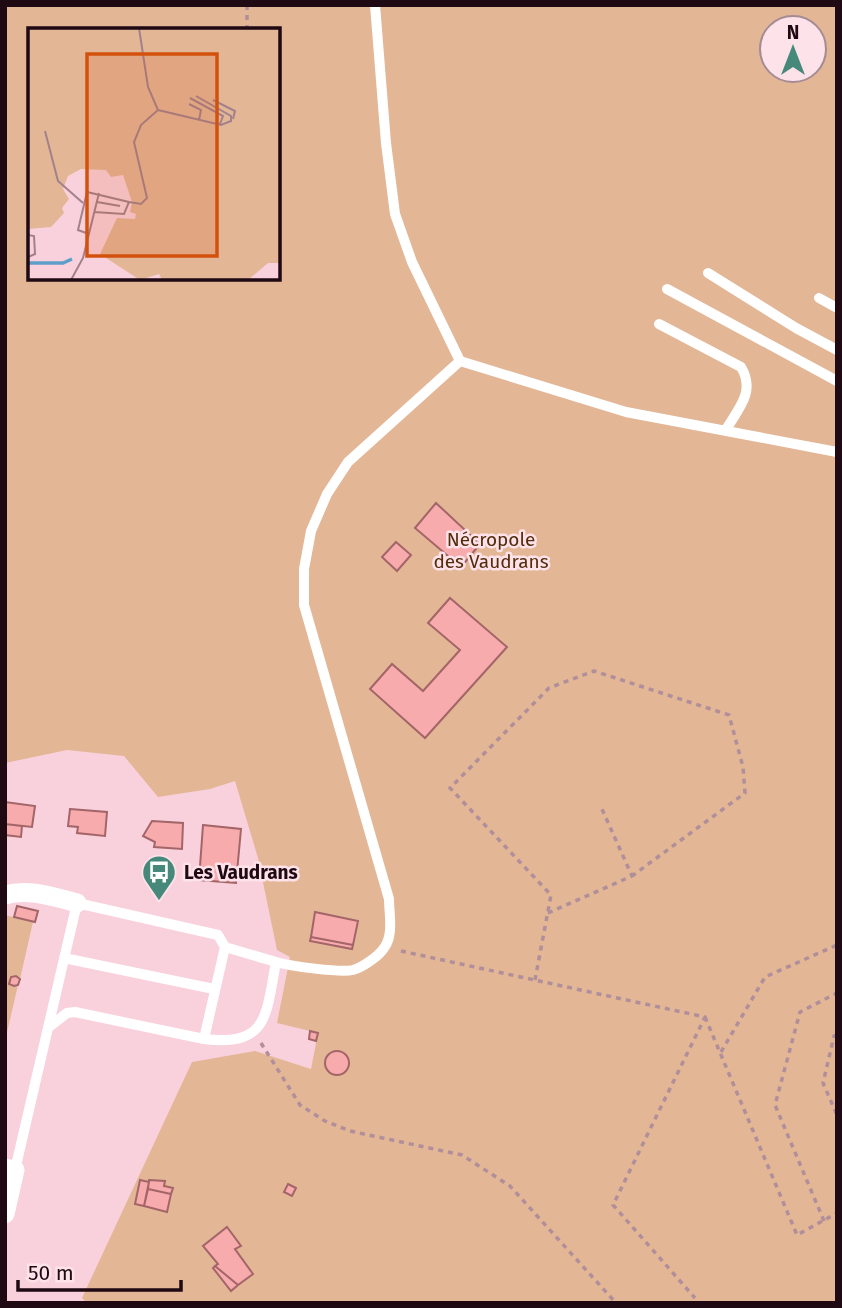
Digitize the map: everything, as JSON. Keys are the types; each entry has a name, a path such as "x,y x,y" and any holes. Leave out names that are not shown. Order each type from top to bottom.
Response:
{"street":[{"path":"5,895 14,892 39,893 77,903"},
{"path":"5,1214 10,1169"}],"lane":[{"path":"375,5 386,143 395,214 412,262 460,362 626,412 837,452"},
{"path":"708,272 796,328 837,350"},
{"path":"667,289 837,381"},
{"path":"819,298 837,308"},
{"path":"659,324 741,367 748,378 747,393 725,431"},
{"path":"10,1169 49,1027 77,903 218,935 225,947 289,966 352,971 384,948 390,934 389,899 304,605 304,569 310,531 327,494 348,462 460,362"},
{"path":"204,1039 225,947"},
{"path":"64,958 214,989"},
{"path":"49,1027 67,1013 75,1012 204,1039 222,1041 240,1038 255,1032 266,1014 276,962"}],"path":[{"path":"247,5 247,28"},
{"path":"535,980 551,895 450,788 549,688 594,671 729,715 743,767 745,793 632,876 548,913"},
{"path":"601,807 632,876"},
{"path":"720,1052 765,977 837,945"},
{"path":"384,948 705,1017"},
{"path":"824,1220 775,1105 800,1012 837,993"},
{"path":"705,1017 797,1235 837,1213"},
{"path":"695,1298 613,1205 705,1017"},
{"path":"255,1032 300,1105 325,1121 350,1130 462,1155 484,1168 510,1186 616,1303"},
{"path":"837,1035 823,1083 837,1115"}],"green space":[{"name":"Nécropole des Vaudrans","path":"5,5 837,5 837,1303 87,1303 82,1298 192,1062 255,1051 311,1069 318,1033 277,1023 290,957 277,950 258,858 235,781 210,789 158,797 124,756 67,750 5,763"},
{"path":"5,915 33,922 20,979 16,976 10,978 9,984 18,985 5,1041"}],"building":[{"path":"436,503 480,544 461,567 415,528"},
{"path":"396,542 411,555 397,571 382,557"},
{"path":"450,598 507,647 425,738 370,689 392,664 423,691 460,650 428,623"},
{"path":"5,802 35,806 32,827 5,824"},
{"path":"70,809 107,812 105,836 77,833 78,827 68,826"},
{"path":"152,821 183,823 182,849 154,847 155,842 143,836"},
{"path":"5,824 22,826 21,837 5,835"},
{"path":"203,825 241,829 236,883 199,880"},
{"path":"17,906 38,911 35,922 14,917"},
{"path":"315,912 358,921 353,945 311,937"},
{"path":"311,937 353,945 352,949 310,941"},
{"path":"11,977 20,979 18,985 9,984"},
{"path":"310,1031 318,1033 316,1041 309,1039"},
{"path":"337,1051 345,1055 349,1063 345,1071 337,1075 329,1071 325,1063 329,1055"},
{"path":"140,1180 149,1182 144,1206 135,1204"},
{"path":"149,1180 165,1181 164,1186 173,1188 171,1194 148,1189"},
{"path":"288,1184 296,1188 292,1196 284,1192"},
{"path":"148,1189 171,1194 167,1212 144,1206"},
{"path":"227,1227 241,1246 235,1249 253,1274 238,1285 215,1266 218,1264 203,1246"},
{"path":"215,1266 238,1285 231,1291 213,1268"}],"place":[{"name":"Les Vaudrans","path":"159,902"}]}
